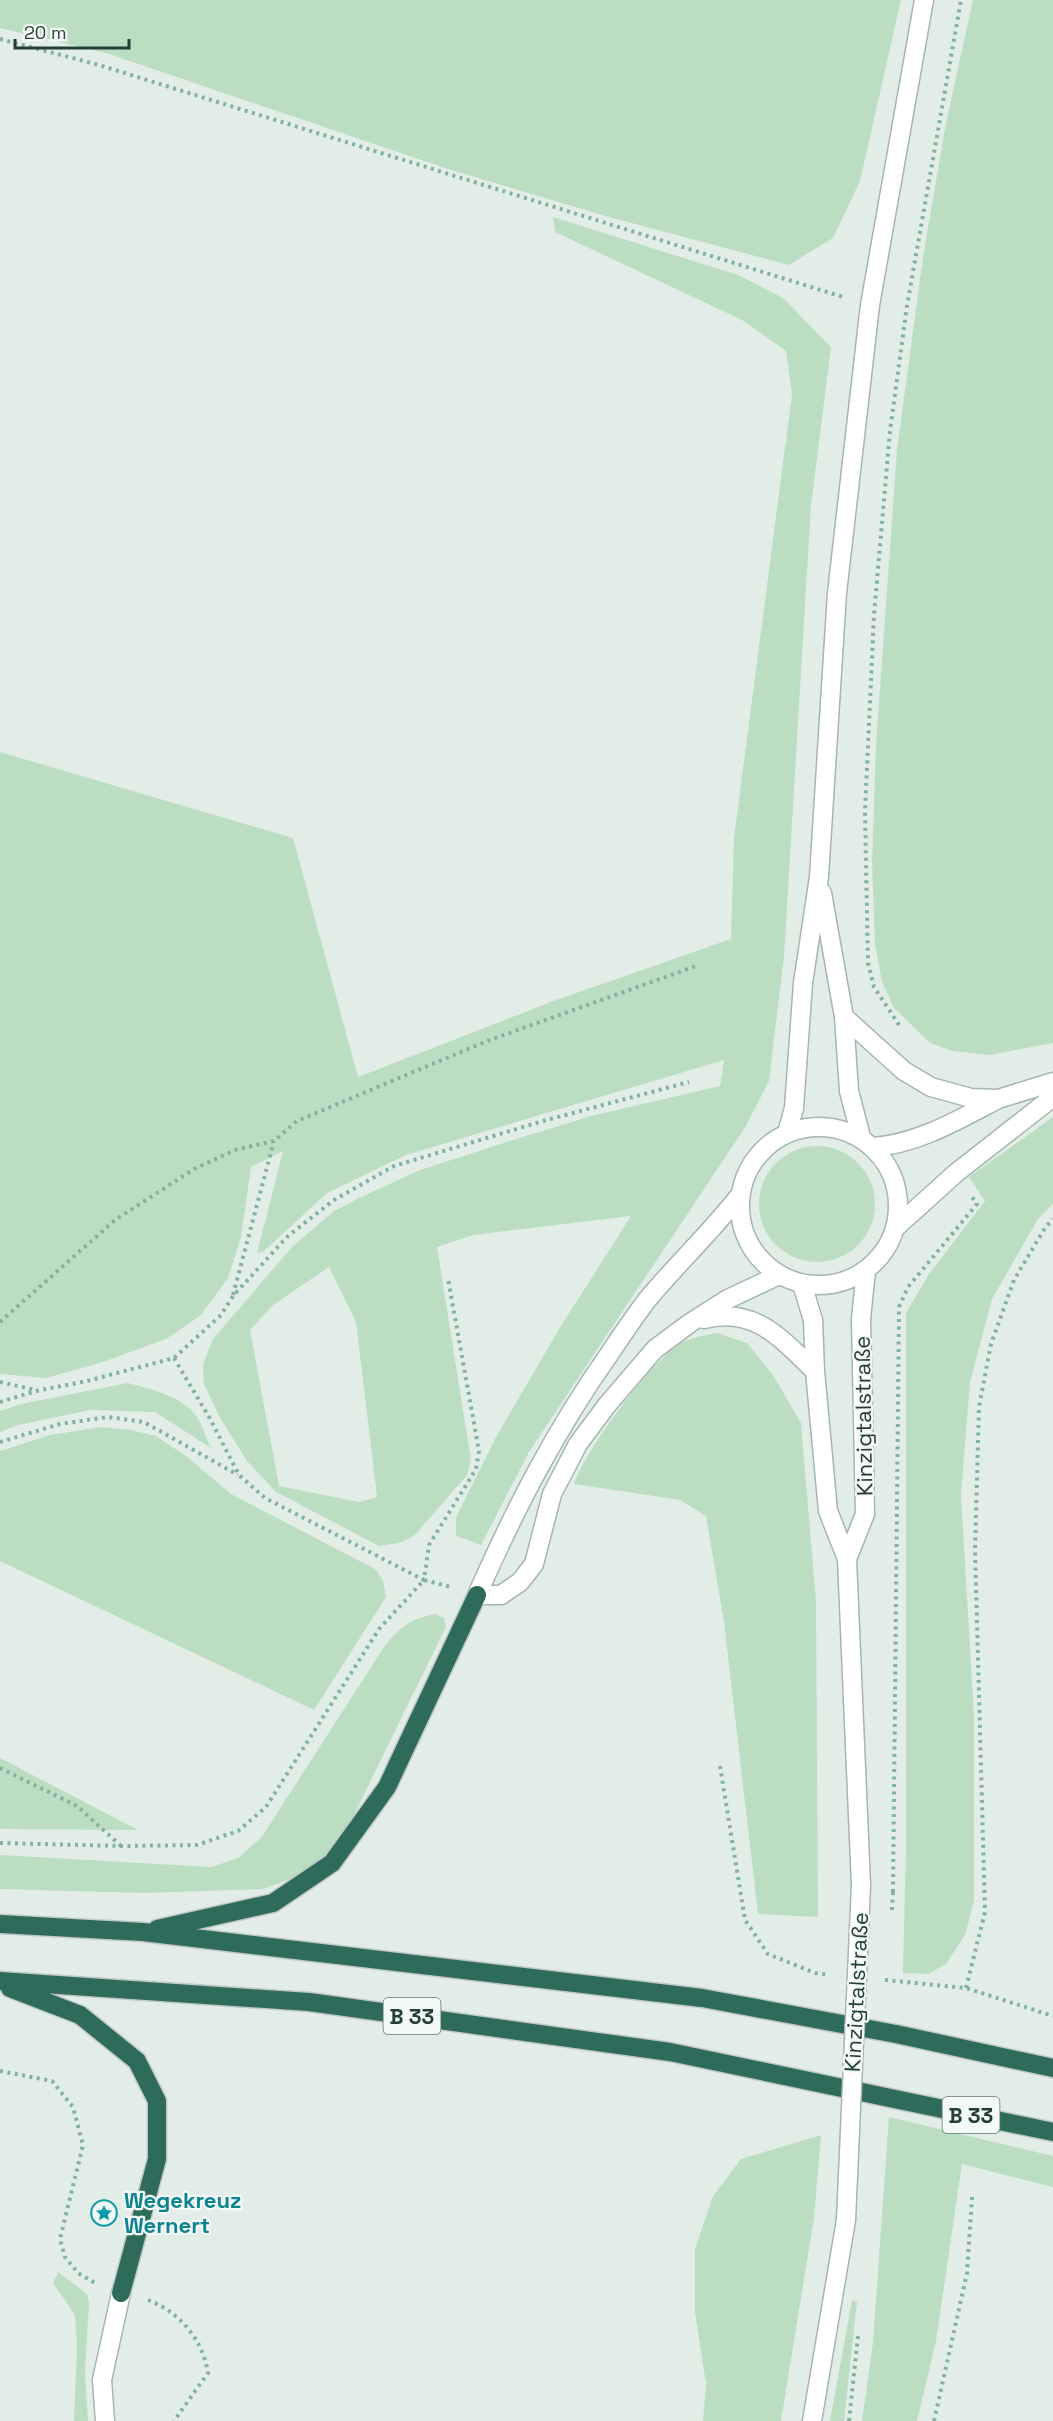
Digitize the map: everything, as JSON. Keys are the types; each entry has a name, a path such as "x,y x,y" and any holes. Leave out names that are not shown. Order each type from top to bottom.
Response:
{"highway":[{"name":"B 33","path":"143,1932 273,1903 332,1863 387,1787 477,1595"},
{"name":"B 33","path":"0,1924 143,1932 702,1998 896,2034 1053,2068"},
{"name":"B 33","path":"0,1983 309,2002 670,2052 1053,2132"},
{"path":"0,1983 80,2015 137,2061 158,2101 157,2159 121,2293"}],"street":[{"path":"787,1133 794,1108 803,983 819,877 837,593 870,305 924,0"},
{"path":"819,877 844,1017 849,1091 860,1133 854,1135"},
{"path":"844,1017 904,1071 931,1087 971,1098 998,1099"},
{"path":"872,1147 917,1137 961,1119 998,1099 1053,1082"},
{"path":"895,1228 956,1173 1053,1096"},
{"path":"809,1128 832,1128 854,1135 872,1147 886,1164 895,1184 898,1206 895,1228 879,1259 866,1270 846,1281 824,1286 802,1284 779,1275 760,1260 747,1241 740,1219 740,1195 746,1175 756,1158 770,1144 787,1133 809,1128"},
{"path":"740,1195 715,1228 646,1301 584,1391 540,1463 477,1595 501,1595 520,1582 534,1564 552,1494 578,1444 607,1405 656,1349 726,1299 779,1275"},
{"name":"Kinzigtalstraße","path":"847,1559 865,1514 861,1319 866,1270"},
{"name":"Kinzigtalstraße","path":"802,1284 813,1320 815,1371 828,1511 847,1559 861,1885 846,2220 813,2421"},
{"path":"690,1323 729,1314 746,1318 767,1327 815,1371"},
{"path":"105,2421 102,2380 121,2293"}],"path":[{"path":"903,1031 884,1006 874,987 868,963 865,811 874,615 890,432 906,317 961,0"},
{"path":"0,39 99,65 870,305"},
{"path":"0,1322 115,1220 194,1169 235,1150 274,1141 297,1121 486,1041 699,965"},
{"path":"0,1402 36,1391 87,1381 174,1358 221,1315 233,1296 288,1236 334,1200 394,1166 543,1121 689,1082"},
{"path":"233,1296 274,1141"},
{"path":"893,1892 899,1307 908,1287 977,1204 956,1173"},
{"path":"966,1988 985,1912 975,1550 979,1407 991,1344 1014,1280 1045,1228 1053,1219"},
{"path":"0,1843 197,1845 238,1831 266,1807 379,1629 424,1580 429,1545 476,1469 479,1451 448,1279"},
{"path":"174,1358 209,1417 239,1475"},
{"path":"0,1382 36,1391"},
{"path":"0,1442 60,1424 108,1417 144,1422 239,1475 265,1498 424,1580 477,1595"},
{"path":"720,1766 745,1920 768,1954 815,1973 838,1976"},
{"path":"0,1768 77,1806 122,1846"},
{"path":"873,1979 966,1988 1053,2016"},
{"path":"0,2071 52,2081 73,2107 83,2145 60,2240 65,2256 78,2273 107,2290 139,2296 156,2303 181,2320 205,2356 208,2373 174,2421"},
{"path":"934,2421 967,2273 972,2197"}],"green space":[{"path":"0,0 901,0 860,181 833,238 789,265 609,217 448,169 106,53 0,28"},
{"path":"973,0 1053,0 1053,1043 990,1055 952,1051 930,1043 894,1008 882,982 875,944 872,863 876,745 897,450 923,257 946,123"},
{"path":"553,217 738,275 783,298 831,347 811,505 784,957 769,1081 746,1126 529,1452 481,1545 456,1536 456,1517 496,1437 559,1329 631,1216 473,1235 437,1247 471,1460 467,1475 415,1535 399,1543 379,1546 276,1492 247,1461 219,1416 204,1384 203,1364 213,1339 292,1247 334,1211 420,1170 591,1116 720,1086 724,1060 406,1155 327,1193 263,1252 257,1253 283,1151 251,1167 241,1237 228,1278 200,1316 166,1339 103,1362 46,1378 0,1374 0,752 293,838 358,1077 556,1000 731,939 734,838 792,394 786,351 742,320 555,232","holes":["329,1267 356,1322 377,1497 359,1502 279,1486 250,1330 273,1305"]},
{"path":"1053,1117 1053,1204 1038,1219 992,1299 970,1382 961,1494 974,1715 974,1901 965,1935 946,1964 928,1974 903,1973 906,1844 906,1313 929,1274 985,1201 969,1177"},
{"path":"817,1146 839,1150 858,1163 871,1182 875,1204 871,1226 858,1245 839,1258 817,1262 795,1258 776,1245 763,1226 759,1204 763,1182 776,1163 795,1150"},
{"path":"718,1333 747,1343 773,1375 801,1423 816,1601 818,1917 758,1914 724,1622 706,1516 680,1500 574,1484 603,1432 659,1361 681,1343"},
{"path":"128,1383 166,1394 191,1410 201,1424 211,1448 155,1412 90,1410 18,1425 0,1432 0,1411 21,1404"},
{"path":"101,1427 131,1430 156,1436 186,1456 231,1494 375,1569 383,1580 386,1597 314,1710 0,1561 0,1451 50,1435"},
{"path":"435,1614 444,1618 446,1627 351,1821 330,1851 304,1874 263,1889 143,1893 0,1889 0,1855 212,1867 238,1858 261,1838 384,1647 406,1625"},
{"path":"0,1758 138,1830 0,1829"},
{"path":"889,2117 1053,2156 1053,2187 962,2164 936,2341 917,2421 862,2421 873,2342"},
{"path":"821,2135 814,2218 781,2421 703,2421 706,2384 695,2312 695,2249 713,2196 741,2159"},
{"path":"58,2272 87,2294 89,2303 85,2372 88,2421 74,2421 77,2345 75,2315 53,2283"},
{"path":"852,2300 857,2302 844,2421 830,2421"}],"place":[{"name":"Wegekreuz Wernert","path":"104,2213"}]}
